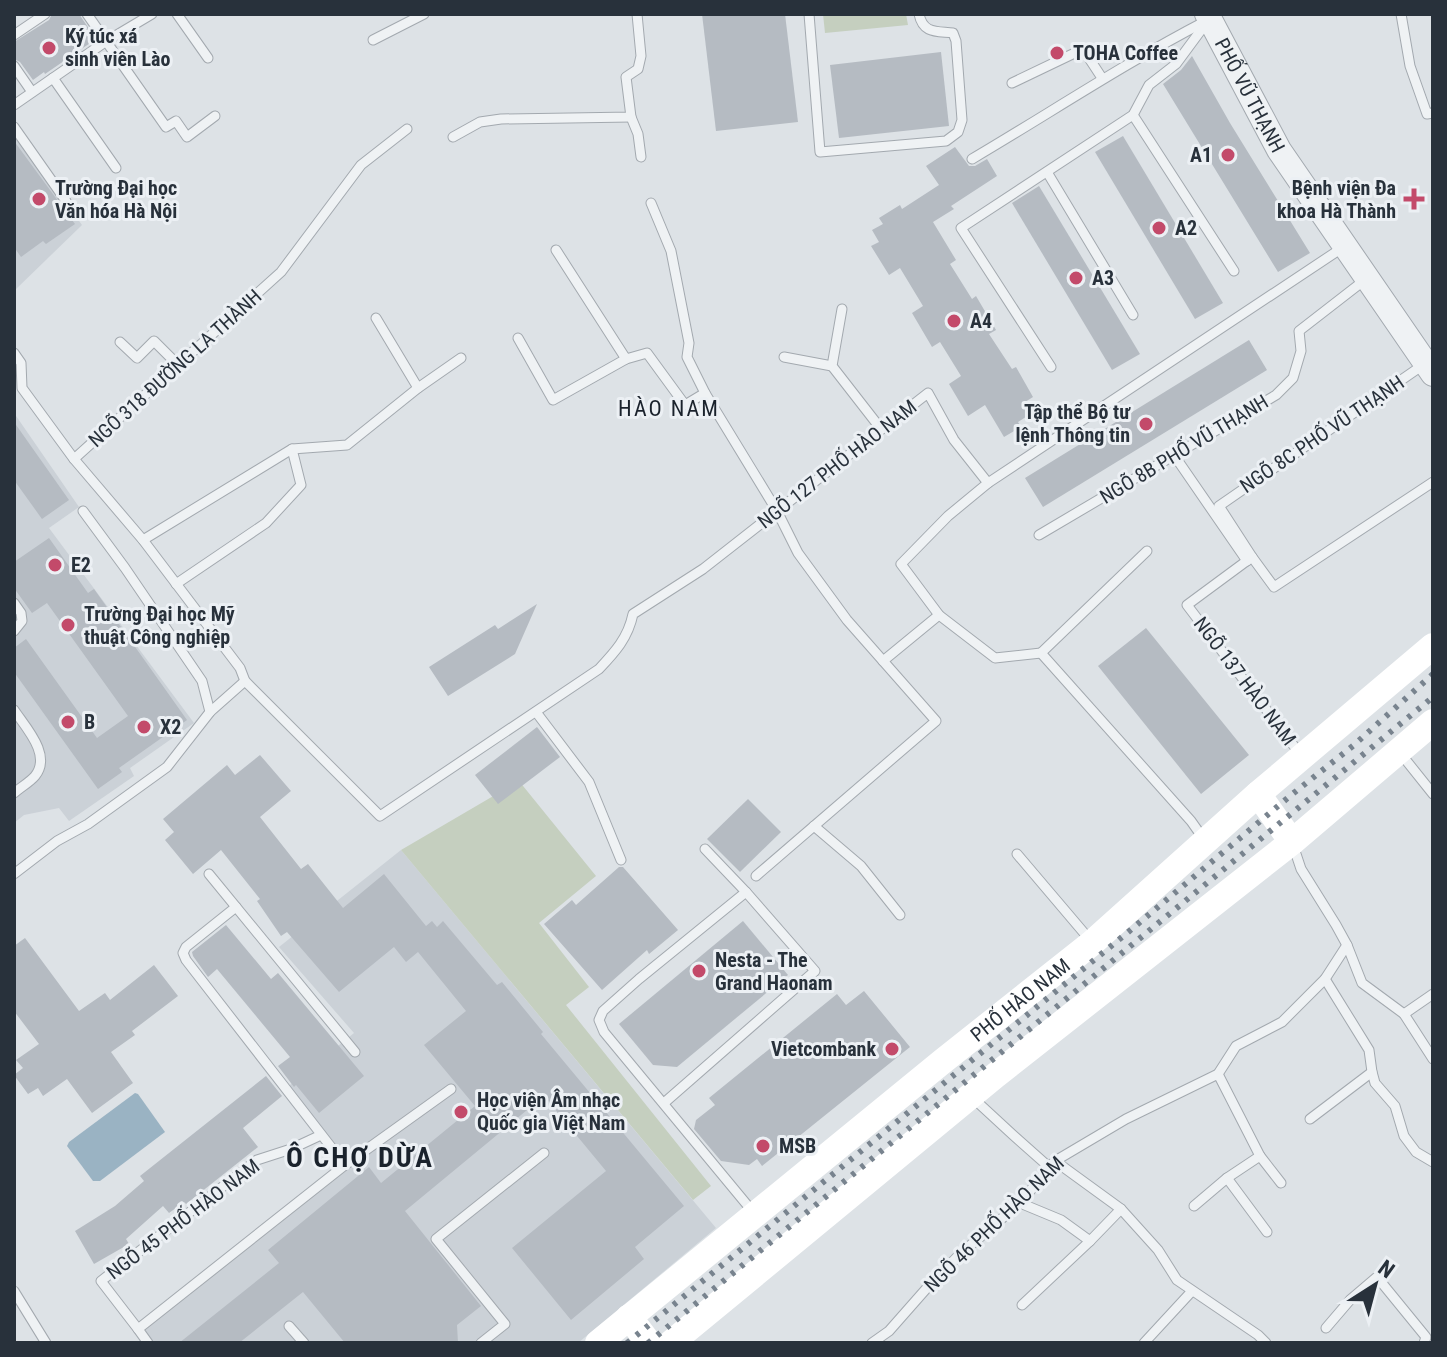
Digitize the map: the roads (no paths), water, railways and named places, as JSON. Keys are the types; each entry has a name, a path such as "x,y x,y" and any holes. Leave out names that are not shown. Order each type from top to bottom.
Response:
{"main road":[{"name":"PHỐ HÀO NAM","path":"598,1343 1092,943 1258,794 1433,646"},
{"path":"671,1343 972,1096 1292,842 1433,722"},
{"path":"1258,794 1292,842"},
{"path":"943,1061 972,1096"},
{"path":"629,1317 649,1343"}],"street":[{"name":"PHỐ VŨ THẠNH","path":"1208,17 1279,150 1430,368"}],"lane":[{"path":"14,35 45,14"},
{"path":"87,14 166,127 176,121 187,137 215,116"},
{"path":"14,105 105,42 152,14"},
{"path":"177,14 208,58"},
{"path":"373,40 424,14"},
{"path":"637,14 641,56 638,69 626,77 631,117 638,134 641,157"},
{"path":"809,14 820,152 946,141 958,132 962,120 956,41 953,33 936,33 926,27 919,14"},
{"path":"1401,14 1410,66 1427,114 1433,113"},
{"path":"972,159 1208,17"},
{"path":"1051,367 961,228 1133,115 1149,85 1176,64 1208,17"},
{"path":"1012,83 1083,49 1102,78"},
{"path":"14,66 32,92"},
{"path":"53,78 116,168"},
{"path":"1133,115 1234,271"},
{"path":"453,137 480,122 501,119 631,117"},
{"path":"14,127 66,201"},
{"name":"NGÕ 318 ĐƯỜNG LA THÀNH","path":"245,681 240,668 143,540 74,459 281,272 361,165 407,129"},
{"path":"1047,172 1133,315"},
{"path":"651,203 671,251 689,343 687,357 705,393 777,511 798,553 847,620 936,721 756,876"},
{"path":"1147,551 1041,653 995,658 939,615 901,564 948,516 988,483 1345,246"},
{"path":"556,250 626,359"},
{"name":"NGÕ 8B PHỐ VŨ THẠNH","path":"1039,535 1276,395 1293,378 1301,351 1299,331 1367,279"},
{"path":"832,366 842,309"},
{"path":"376,318 418,388"},
{"path":"518,338 553,400 626,359 647,353 685,405 705,393"},
{"path":"120,342 137,358 154,341 177,364"},
{"path":"14,353 21,363 22,388 74,459"},
{"path":"784,357 832,366 881,429"},
{"path":"143,540 292,449 347,445 461,358"},
{"name":"NGÕ 8C PHỐ VŨ THẠNH","path":"1250,559 1219,506 1430,368"},
{"name":"NGÕ 127 PHỐ HÀO NAM","path":"245,681 380,816 599,669 622,644 633,614 703,569 928,393 954,440 988,483"},
{"path":"176,584 266,523 301,485 292,449"},
{"path":"1174,455 1274,587 1433,482"},
{"path":"83,511 202,681 210,712"},
{"name":"NGÕ 137 HÀO NAM","path":"1250,559 1187,605 1302,756"},
{"path":"14,603 22,621 14,631"},
{"path":"883,661 939,615"},
{"path":"1041,653 1191,821 1205,841"},
{"path":"14,874 167,767 210,712 245,681"},
{"path":"14,710 38,747 42,760 36,775 14,793"},
{"path":"536,712 589,782 621,860"},
{"path":"1399,751 1433,794"},
{"path":"814,826 861,866 900,915"},
{"path":"1292,842 1301,869 1347,945 1362,983 1404,1014 1433,1059"},
{"path":"664,1103 815,971 705,849"},
{"path":"1017,854 1092,943"},
{"path":"209,874 355,1052"},
{"path":"746,892 639,979 603,1011 599,1020 604,1032 756,1215"},
{"path":"236,907 186,947 183,953 345,1165"},
{"name":"NGÕ 46 PHỐ HÀO NAM","path":"876,1342 959,1255 1020,1203 1052,1164 1126,1119 1218,1074 1236,1046 1282,1022 1325,979 1347,945"},
{"path":"1325,979 1369,1050 1375,1083 1395,1106 1404,1136 1416,1152 1432,1160"},
{"path":"1404,1014 1433,994"},
{"path":"1310,1119 1372,1072"},
{"path":"1218,1074 1260,1156 1281,1183"},
{"path":"138,1329 345,1165 451,1089"},
{"path":"972,1096 1005,1128 1052,1164 1121,1209 1158,1250 1177,1280 1266,1343"},
{"name":"NGÕ 45 PHỐ HÀO NAM","path":"148,1343 101,1281 257,1160 321,1135"},
{"path":"481,1343 505,1324 436,1239 544,1153"},
{"path":"1194,1206 1260,1156"},
{"path":"1227,1178 1267,1232"},
{"path":"1020,1203 1061,1220 1090,1241"},
{"path":"1022,1305 1121,1209"},
{"path":"1326,1328 1350,1300 1377,1277 1426,1337 1424,1343"},
{"path":"14,1291 46,1343"},
{"path":"1144,1343 1192,1291"},
{"path":"289,1326 304,1343"}],"water":[{"path":"135,1093 165,1132 100,1181 93,1181 67,1146"}],"railway":[{"path":"627,1343 1354,745 1433,674"},
{"path":"648,1343 1433,697"}],"place":[{"name":"Ký túc xá sinh viên Lào","path":"49,48"},
{"name":"TOHA Coffee","path":"1057,53"},
{"name":"A1","path":"1228,155"},
{"name":"Trường Đại học Văn hóa Hà Nội","path":"39,199"},
{"name":"Bệnh viện Đa khoa Hà Thành","path":"1414,199"},
{"name":"A2","path":"1159,228"},
{"name":"A3","path":"1076,278"},
{"name":"A4","path":"954,321"},
{"name":"Tập thể Bộ tư lệnh Thông tin","path":"1146,424"},
{"name":"E2","path":"55,565"},
{"name":"Trường Đại học Mỹ thuật Công nghiệp","path":"68,625"},
{"name":"B","path":"68,722"},
{"name":"X2","path":"144,727"},
{"name":"Nesta - The Grand Haonam","path":"699,971"},
{"name":"Vietcombank","path":"892,1049"},
{"name":"Học viện Âm nhạc Quốc gia Việt Nam","path":"461,1112"},
{"name":"MSB","path":"763,1146"}],"district":[{"name":"HÀO NAM","path":"669,408"},
{"name":"Ô CHỢ DỪA","path":"360,1157"}]}
